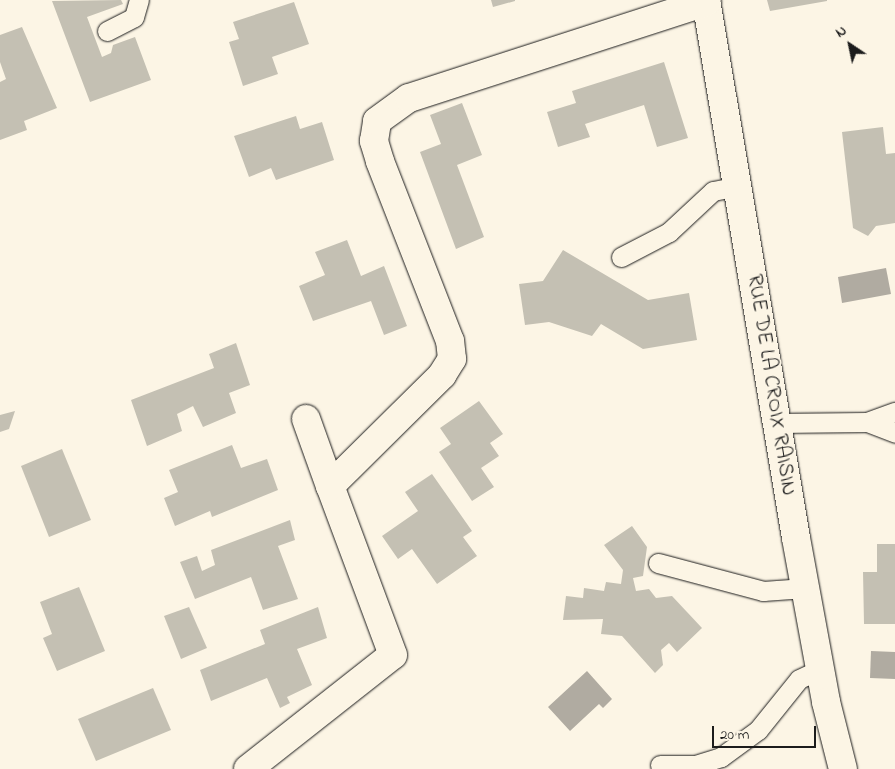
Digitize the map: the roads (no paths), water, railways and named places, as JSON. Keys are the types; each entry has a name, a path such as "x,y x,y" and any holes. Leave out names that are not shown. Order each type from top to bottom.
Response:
{"street":[{"name":"RUE DE LA CROIX RAISIN","path":"707,1 820,668 843,769"},
{"path":"330,486 442,374 452,358 450,341 380,160 374,141 377,121 409,98 707,1"},
{"path":"248,769 392,655 306,419"}],"lane":[{"path":"106,31 134,17 139,0"},
{"path":"621,257 669,232 713,191 738,186"},
{"path":"777,423 867,422 895,412"},
{"path":"867,422 895,433"},
{"path":"658,563 763,591 806,588"},
{"path":"660,765 695,765 722,756 758,730 799,679 820,668"}]}
